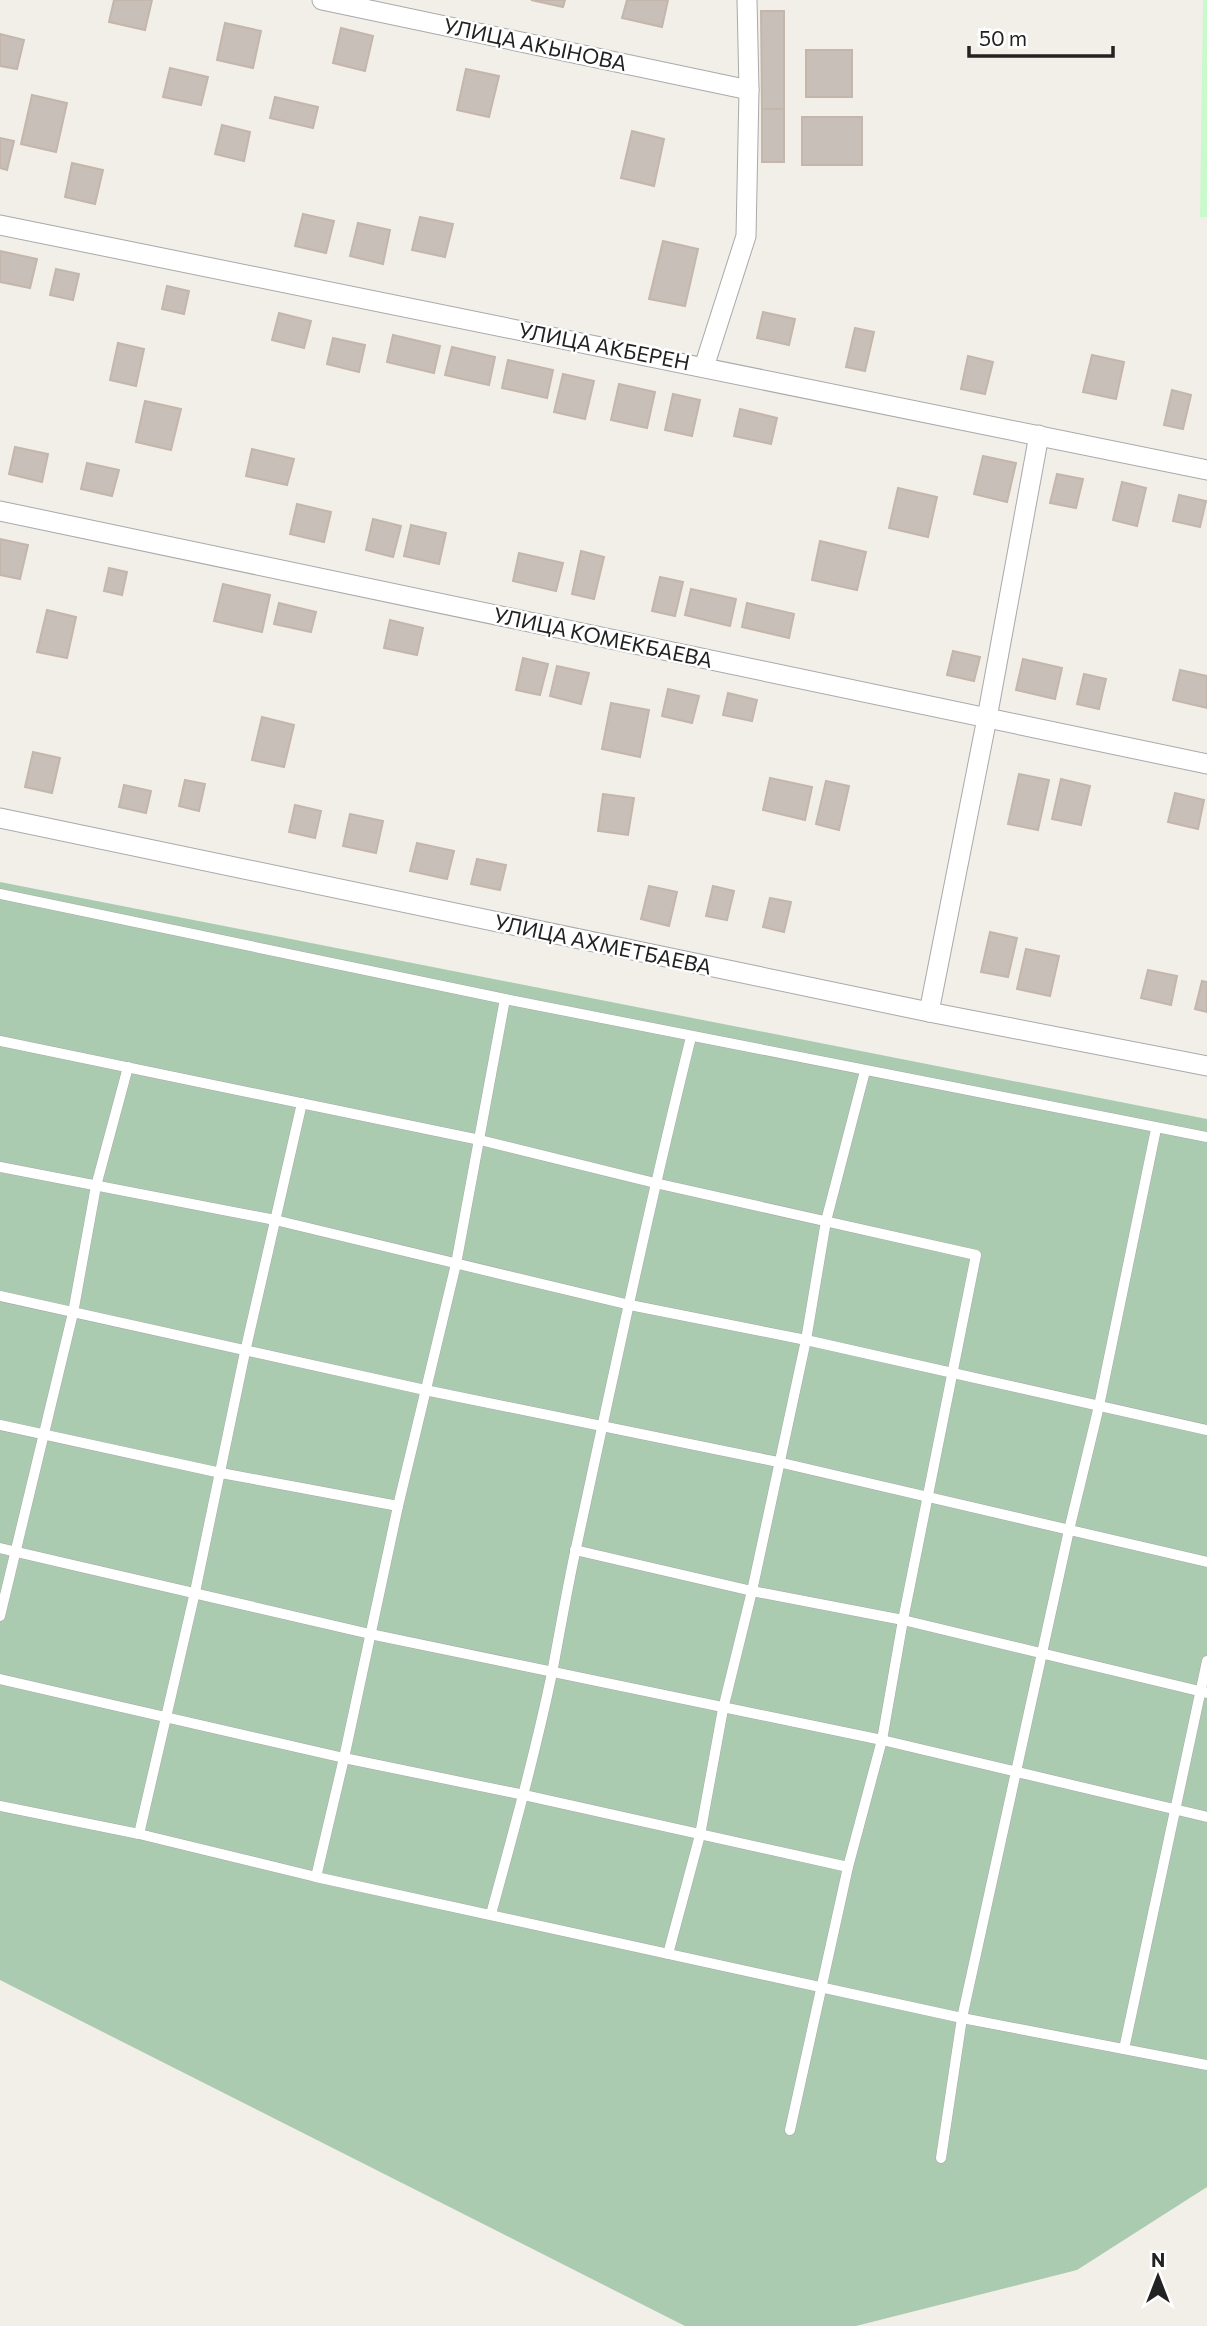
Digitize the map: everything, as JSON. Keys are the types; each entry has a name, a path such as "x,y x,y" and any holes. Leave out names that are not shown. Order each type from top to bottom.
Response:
{"street":[{"name":"УЛИЦА АКЫНОВА","path":"322,0 749,90"},
{"path":"704,367 746,236 749,90 747,0"},
{"name":"УЛИЦА АКБЕРЕН","path":"0,225 1207,470"},
{"path":"929,1012 1039,435"},
{"name":"УЛИЦА КОМЕКБАЕВА","path":"0,511 1207,764"},
{"name":"УЛИЦА АХМЕТБАЕВА","path":"0,818 929,1012 1207,1066"}],"lane":[{"path":"0,894 691,1037 1207,1137"},
{"path":"316,1877 398,1506 456,1264 505,999"},
{"path":"491,1914 524,1795 552,1673 575,1550 655,1183 691,1037"},
{"path":"0,1041 480,1140 655,1183 976,1255 902,1620 882,1740 848,1867 790,2130"},
{"path":"0,1616 74,1313 96,1186 128,1067"},
{"path":"668,1954 700,1835 723,1709 752,1591 806,1340 826,1221 864,1071"},
{"path":"139,1834 302,1103"},
{"path":"941,2158 962,2018 1041,1653 1099,1406 1156,1129"},
{"path":"0,1167 275,1220 630,1305 806,1340 1207,1430"},
{"path":"0,1296 246,1352 603,1428 778,1462 1207,1562"},
{"path":"0,1425 221,1473 398,1506"},
{"path":"0,1548 370,1634 882,1740 1207,1817"},
{"path":"575,1550 752,1591 902,1620 1203,1692"},
{"path":"1124,2049 1203,1692 1207,1661"},
{"path":"0,1679 344,1758 848,1867"},
{"path":"0,1806 139,1834 316,1877 962,2018 1207,2065"}],"green space":[{"path":"1203,0 1207,0 1207,217 1200,217"},
{"path":"0,882 1207,1119 1207,2187 1077,2270 856,2326 685,2326 0,1980"}],"building":[{"path":"114,0 152,0 145,30 109,22"},
{"path":"531,0 565,0 563,7"},
{"path":"627,0 668,0 662,27 622,18"},
{"path":"761,11 784,11 784,109 762,109"},
{"path":"225,23 261,31 253,68 217,60"},
{"path":"341,28 373,36 365,71 333,63"},
{"path":"0,34 24,40 17,69 0,66"},
{"path":"806,50 852,50 852,97 806,97"},
{"path":"170,68 208,77 201,105 163,97"},
{"path":"466,69 499,76 489,117 457,110"},
{"path":"32,95 67,103 56,152 21,144"},
{"path":"275,97 318,107 313,128 270,118"},
{"path":"762,109 784,109 784,162 762,162"},
{"path":"802,117 862,117 862,165 802,165"},
{"path":"222,125 250,132 244,161 215,154"},
{"path":"632,131 664,139 654,186 621,178"},
{"path":"0,138 14,141 7,170 0,168"},
{"path":"72,163 103,170 95,204 65,197"},
{"path":"303,214 334,221 326,253 295,246"},
{"path":"420,217 453,224 445,257 412,250"},
{"path":"358,223 390,230 383,264 350,256"},
{"path":"663,241 698,249 685,306 649,299"},
{"path":"0,251 37,259 30,288 0,282"},
{"path":"56,269 79,274 73,300 50,295"},
{"path":"167,286 189,291 184,314 162,309"},
{"path":"763,312 795,319 789,345 757,338"},
{"path":"279,313 311,321 304,348 272,340"},
{"path":"855,328 874,332 865,371 846,367"},
{"path":"393,335 440,346 434,373 387,362"},
{"path":"333,338 365,345 359,372 327,364"},
{"path":"118,343 144,349 136,386 110,380"},
{"path":"452,347 495,357 489,385 445,375"},
{"path":"1092,355 1124,362 1116,399 1083,392"},
{"path":"968,356 993,362 985,394 961,389"},
{"path":"508,360 553,370 547,398 502,388"},
{"path":"563,374 594,381 585,419 554,412"},
{"path":"619,384 655,392 647,428 611,420"},
{"path":"1172,390 1191,395 1183,429 1164,425"},
{"path":"673,394 700,400 692,436 665,430"},
{"path":"145,401 181,409 171,450 136,442"},
{"path":"740,409 777,418 771,444 734,436"},
{"path":"15,447 48,454 42,482 9,474"},
{"path":"252,449 294,459 287,485 246,476"},
{"path":"983,456 1016,463 1007,502 974,494"},
{"path":"87,463 119,470 112,496 81,489"},
{"path":"1057,474 1083,479 1076,508 1050,503"},
{"path":"1122,482 1146,488 1137,526 1113,520"},
{"path":"898,488 937,497 928,537 889,528"},
{"path":"1179,495 1206,501 1200,527 1173,521"},
{"path":"297,504 331,512 324,542 290,534"},
{"path":"373,519 401,526 393,557 366,550"},
{"path":"411,525 446,533 439,564 404,556"},
{"path":"0,539 28,545 20,579 0,575"},
{"path":"820,541 866,552 857,590 812,580"},
{"path":"581,551 604,557 594,599 572,594"},
{"path":"519,553 563,563 556,591 513,581"},
{"path":"109,568 127,572 122,595 104,591"},
{"path":"660,577 683,582 675,616 652,611"},
{"path":"223,584 270,595 262,632 214,621"},
{"path":"691,589 736,599 730,626 685,615"},
{"path":"279,603 316,612 311,632 274,624"},
{"path":"747,603 794,614 789,638 742,627"},
{"path":"47,610 76,617 67,658 37,652"},
{"path":"390,620 423,628 417,655 384,648"},
{"path":"953,651 980,657 974,681 947,675"},
{"path":"523,658 548,664 540,695 516,690"},
{"path":"1023,659 1062,668 1055,699 1016,690"},
{"path":"557,666 589,673 581,704 550,696"},
{"path":"1180,670 1207,676 1207,708 1173,700"},
{"path":"1084,674 1106,679 1099,709 1077,704"},
{"path":"668,689 699,696 692,723 662,716"},
{"path":"728,693 757,700 752,721 723,715"},
{"path":"611,703 649,710 640,757 602,749"},
{"path":"262,717 294,725 284,767 252,760"},
{"path":"33,752 60,758 52,793 25,787"},
{"path":"1019,774 1049,780 1038,830 1008,824"},
{"path":"770,778 812,787 805,820 763,810"},
{"path":"1061,779 1090,786 1081,825 1052,819"},
{"path":"185,780 205,784 199,811 179,806"},
{"path":"826,781 849,786 839,830 816,824"},
{"path":"124,785 151,791 146,813 119,807"},
{"path":"1175,793 1204,800 1198,829 1168,822"},
{"path":"603,794 634,798 628,835 598,831"},
{"path":"295,805 321,811 315,838 289,832"},
{"path":"350,814 383,821 376,853 343,846"},
{"path":"417,843 454,851 447,879 410,871"},
{"path":"477,859 506,865 500,890 471,884"},
{"path":"649,886 677,892 669,926 641,919"},
{"path":"713,886 734,891 727,920 706,916"},
{"path":"770,898 791,902 784,932 763,927"},
{"path":"990,932 1017,938 1008,977 981,972"},
{"path":"1026,949 1059,956 1050,996 1017,989"},
{"path":"1148,970 1177,976 1171,1005 1141,998"},
{"path":"1202,981 1207,982 1207,1012 1195,1009"}]}
